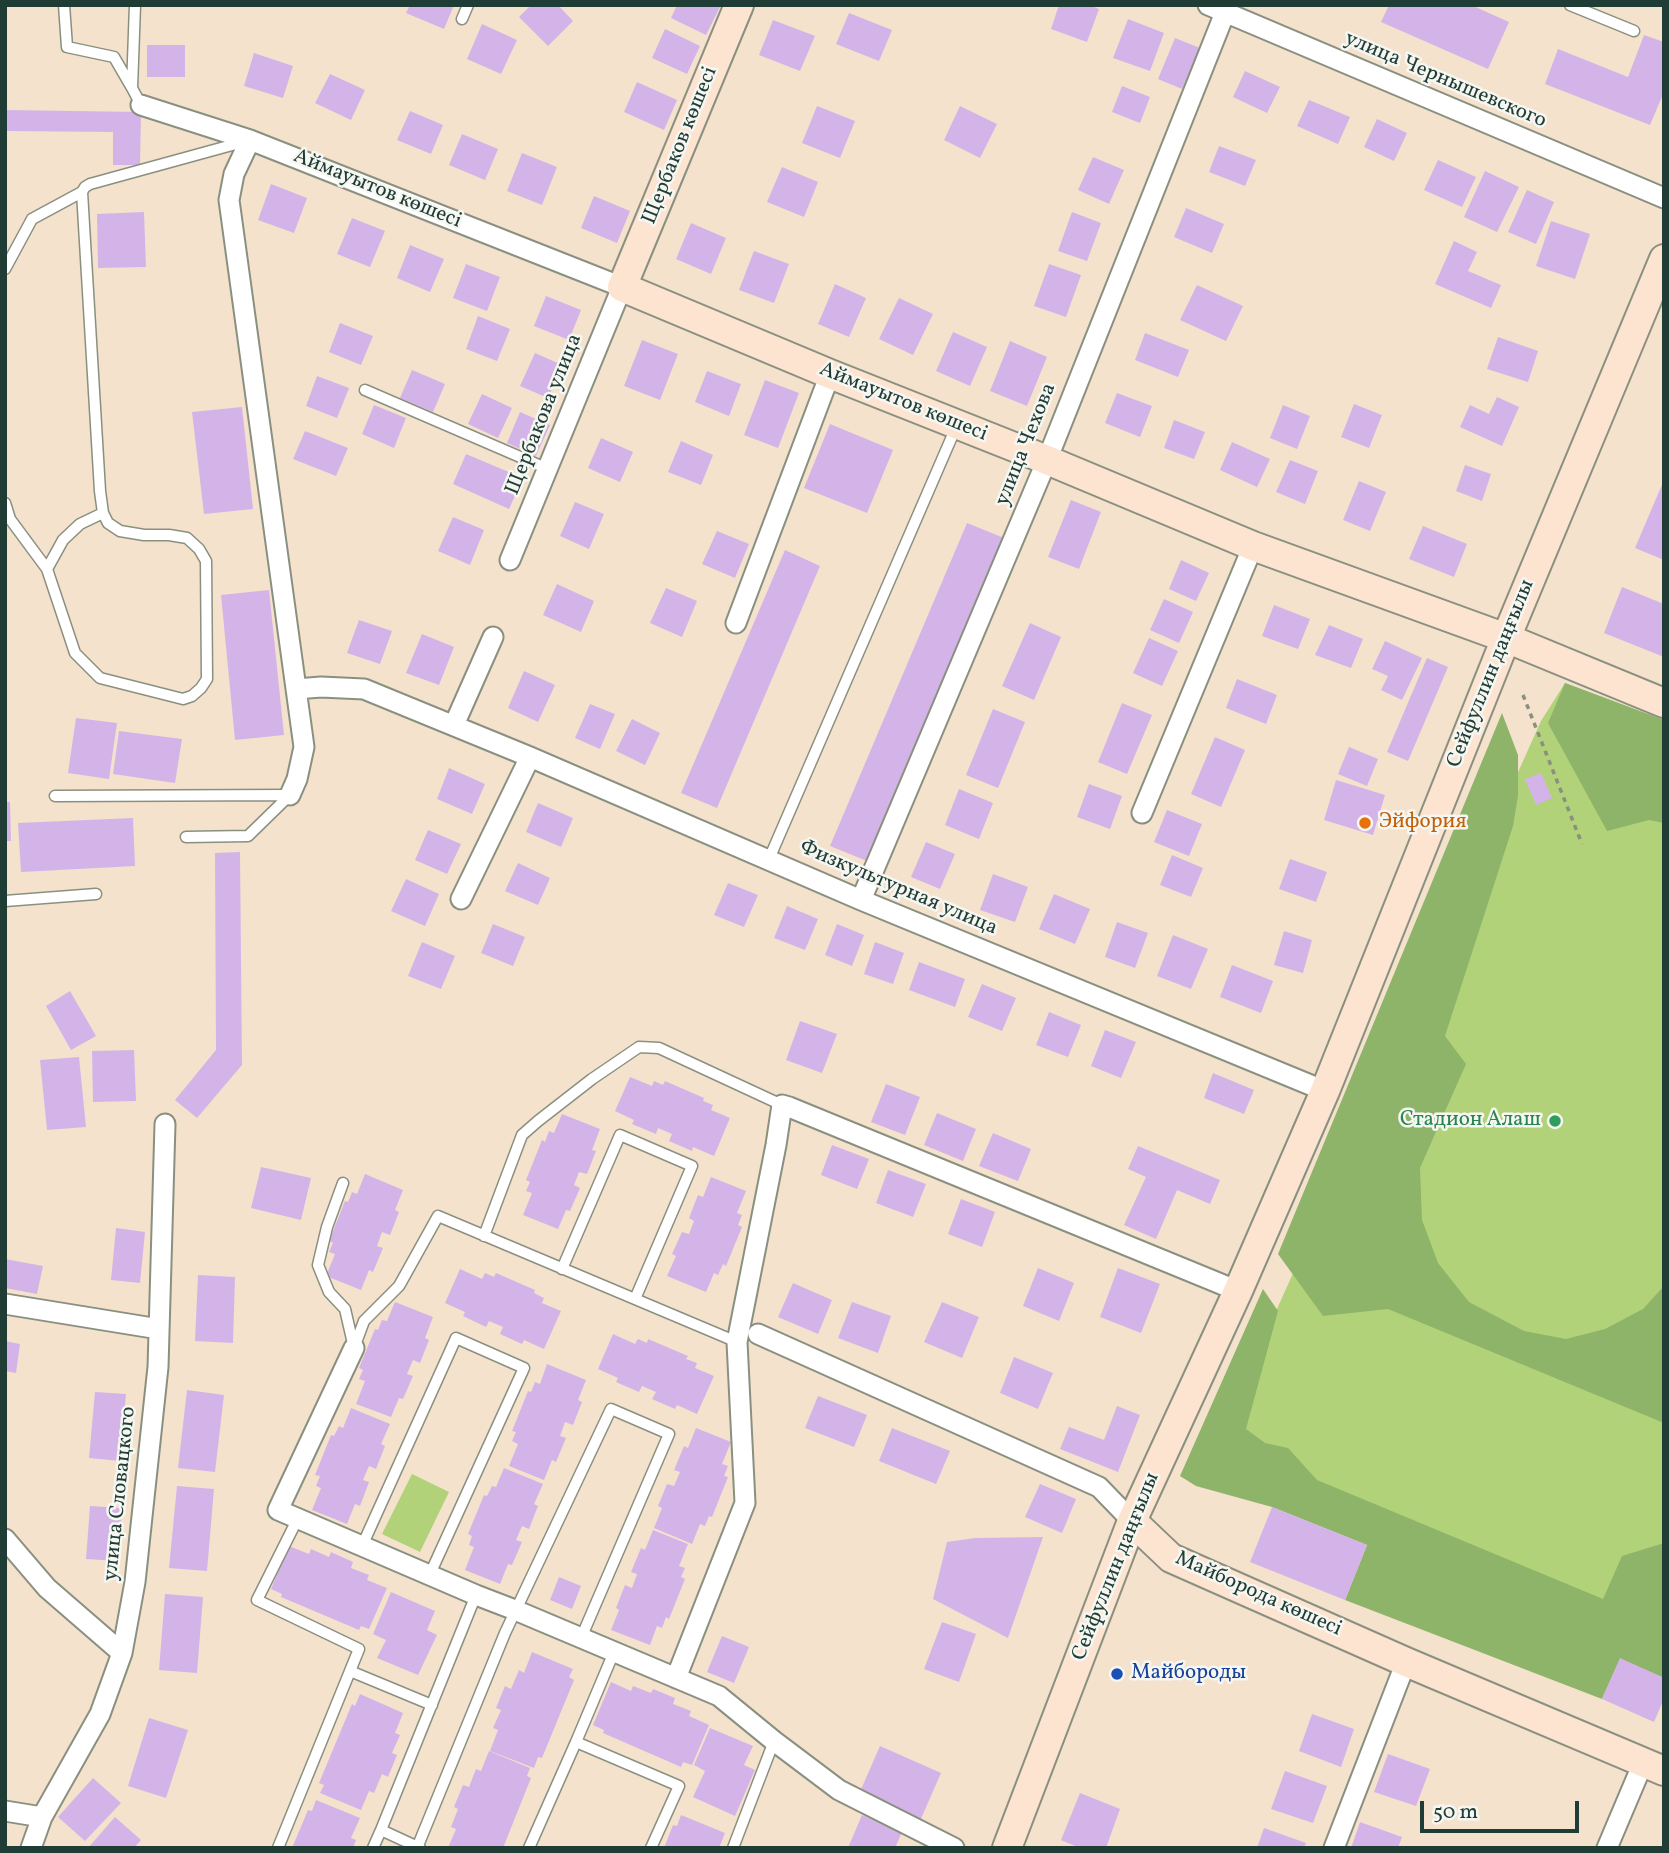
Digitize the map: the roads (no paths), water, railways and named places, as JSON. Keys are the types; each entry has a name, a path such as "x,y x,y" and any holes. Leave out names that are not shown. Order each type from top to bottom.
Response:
{"street":[{"name":"Щербаков көшесі","path":"622,287 739,5"},
{"name":"улица Чернышевского","path":"1220,8 1664,198"},
{"name":"улица Чехова","path":"861,900 1046,460 1220,8"},
{"name":"Аймауытов көшесі","path":"136,97 622,287 1253,545 1506,638 1664,703"},
{"path":"250,140 234,173 229,200 303,747 297,779 290,795"},
{"name":"Сейфуллин даңғылы","path":"1007,1848 1132,1521 1238,1291 1325,1091 1506,638 1664,259"},
{"name":"Щербакова улица","path":"510,560 622,287"},
{"path":"736,623 830,374"},
{"path":"1142,813 1253,545"},
{"path":"454,725 493,637"},
{"name":"Физкультурная улица","path":"296,689 364,689 530,757 861,900 1325,1091"},
{"path":"461,899 530,757"},
{"path":"676,1678 745,1503 737,1342 782,1105 1238,1291"},
{"name":"улица Словацкого","path":"31,1848 42,1817 100,1714 122,1653 135,1582 158,1367 165,1124"},
{"path":"5,1304 159,1329"},
{"name":"Майборода көшесі","path":"758,1334 1099,1487 1171,1558 1653,1767"},
{"path":"354,1348 278,1510 719,1696 839,1790 928,1842 954,1848"},
{"path":"5,1539 47,1588 122,1653"},
{"path":"1334,1848 1406,1662"},
{"path":"1607,1848 1653,1767"},
{"path":"5,1811 42,1817"}],"lane":[{"path":"64,5 67,47 114,57 136,97"},
{"path":"135,5 136,97"},
{"path":"462,19 468,5"},
{"path":"1570,5 1633,31"},
{"path":"5,270 32,219 82,192 90,184 250,140"},
{"path":"5,503 10,519 47,569 75,653 100,678 183,699 192,696 201,688 207,679 205,561 199,549 187,538 120,531 108,523 103,513 82,192"},
{"path":"365,390 548,469"},
{"path":"769,859 957,425"},
{"path":"47,569 63,540 80,524 103,513"},
{"path":"55,796 290,795"},
{"path":"186,837 248,836 290,795"},
{"path":"5,901 96,894"},
{"path":"484,1236 522,1135 581,1087 639,1047 659,1048 782,1105"},
{"path":"562,1269 620,1135 692,1166 635,1299"},
{"path":"344,1182 327,1227 318,1265 329,1292 345,1309 354,1348"},
{"path":"354,1348 364,1321 400,1286 438,1216 737,1342"},
{"path":"362,1546 456,1338 523,1368 430,1574"},
{"path":"381,1830 418,1847 515,1610 611,1409 669,1434 581,1638"},
{"path":"278,1848 359,1649 257,1600 297,1520"},
{"path":"373,1848 476,1595"},
{"path":"529,1848 614,1652"},
{"path":"350,1671 432,1705"},
{"path":"733,1848 774,1741"},
{"path":"576,1742 678,1786 652,1848"}],"place":[{"name":"Эйфория","path":"1365,823"},
{"name":"Стадион Алаш","path":"1555,1121"},
{"name":"Майбороды","path":"1117,1674"}]}
